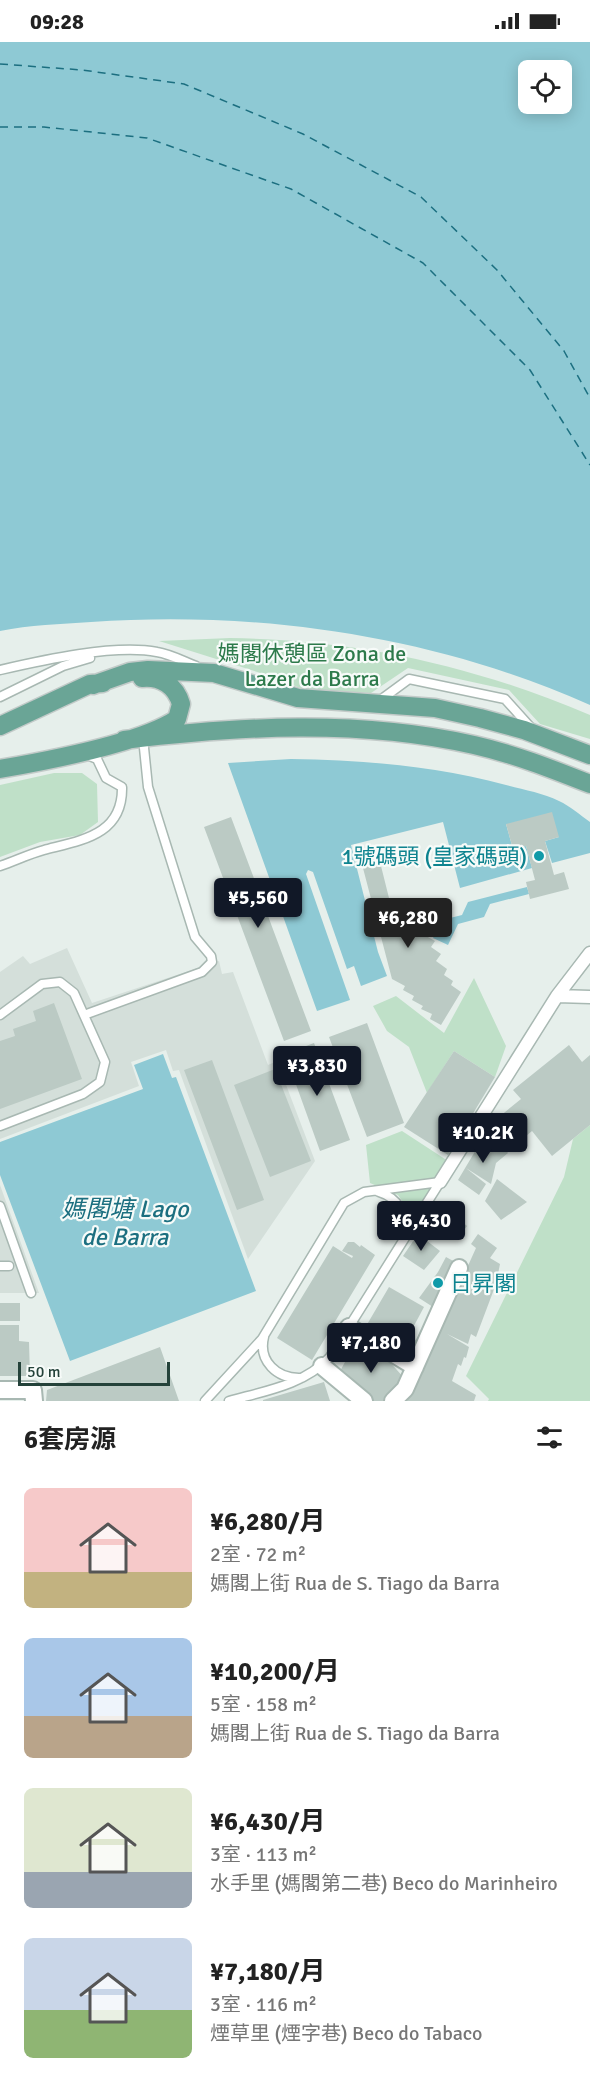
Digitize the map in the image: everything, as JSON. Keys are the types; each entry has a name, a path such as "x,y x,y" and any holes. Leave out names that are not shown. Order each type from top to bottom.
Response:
{"main road":[{"path":"0,726 77,690 130,672 148,670 214,674 298,698 435,708 536,734 590,754"},
{"path":"0,769 124,740 158,730 177,720 181,704 178,695 162,681 147,677 93,685"},
{"path":"124,740 280,728 389,731 474,745 516,756 590,784"}],"street":[{"path":"440,1182 557,996 590,953"},
{"path":"557,996 590,997"},
{"path":"393,1401 405,1389 459,1268"},
{"path":"349,1327 415,1367"},
{"path":"317,1370 336,1379 364,1401"},
{"path":"336,1379 343,1401"},
{"path":"0,1390 33,1396"}],"lane":[{"path":"0,670 40,661 123,651 155,651 214,674"},
{"path":"0,697 63,666 123,651"},
{"path":"376,703 409,679 505,699 536,734"},
{"path":"84,1015 202,972 212,962 195,937 148,788 143,738"},
{"path":"0,866 81,841 96,834 117,816 122,787 106,778 97,759 76,752"},
{"path":"0,1015 35,989 51,981 68,986 74,993 105,1062 100,1082 83,1094 0,1126"},
{"path":"205,1401 265,1333 344,1203 364,1192 440,1182"},
{"path":"229,1401 300,1380 317,1370 349,1327 440,1182"},
{"path":"364,1192 387,1194 397,1202 406,1224 400,1247"},
{"path":"0,1206 32,1293"},
{"path":"265,1333 264,1353 274,1370 292,1378 317,1370"}],"shaded area":[{"path":"67,948 92,1003 219,961 222,974 233,972 268,1065 277,1061 315,1161 248,1259 179,1070 173,1071 166,1050 131,1062 139,1086 0,1139 0,972 23,956 30,964"},
{"path":"0,1185 39,1293 0,1293"}],"green space":[{"name":"媽閣休憩區 Zona de Lazer da Barra","path":"230,638 324,644 369,650 458,669 546,697 590,715 590,739 540,724 509,690 408,668 371,693 303,689 267,675 159,641"},
{"path":"54,773 82,773 97,784 98,822 80,835 40,842 0,857 0,785"},
{"path":"474,978 506,1046 495,1077 454,1051 427,1093 409,1047 387,1031 373,1006 396,996 444,1033"},
{"path":"590,1125 590,1401 488,1401 489,1399 466,1376 564,1177 573,1139"},
{"path":"402,1131 448,1161 413,1217 398,1195 370,1183 366,1145"}],"water":[{"path":"0,42 590,42 590,705 531,681 470,661 408,645 345,633 218,620 154,619 23,627 0,631"},
{"path":"291,759 372,763 453,773 553,798 590,822 590,853 552,863 545,841 559,837 506,824 513,849 526,846 532,868 460,888 443,822 351,845 378,952 387,976 361,986 354,966 347,969 313,872 308,870 306,874 350,1000 317,1011 228,763"},
{"path":"527,887 529,894 490,904 484,917 458,924 448,945 433,938 436,932 431,930 434,922 462,915 468,902"},
{"name":"媽閣塘 Lago de Barra","path":"163,1054 172,1078 176,1077 256,1291 70,1361 0,1175 0,1142 143,1089 134,1065"}],"building":[{"name":"1號碼頭 (皇家碼頭)","path":"552,812 559,837 545,841 554,875 564,872 569,889 530,899 526,882 535,880 526,846 513,849 506,824"},
{"path":"231,817 311,1031 284,1041 204,827"},
{"path":"376,846 394,918 435,941 431,947 441,954 436,961 447,969 444,975 453,981 451,985 461,992 441,1025 430,1019 432,1014 421,1009 423,1006 412,1000 414,996 403,990 405,986 392,979 358,849"},
{"path":"54,1003 82,1079 0,1109 0,1041 15,1036 13,1029 36,1021 33,1011"},
{"path":"367,1023 404,1123 367,1137 329,1037"},
{"path":"314,1043 350,1140 320,1151 285,1054"},
{"path":"569,1045 582,1062 590,1055 590,1125 552,1156 532,1131 514,1146 494,1121 521,1099 513,1090"},
{"path":"454,1051 495,1077 448,1155 404,1127"},
{"path":"212,1060 264,1200 237,1210 184,1070"},
{"path":"275,1069 311,1161 270,1177 234,1085"},
{"path":"494,1134 508,1153 496,1163 491,1184 466,1168 486,1184 479,1195 458,1180 483,1138 485,1141"},
{"path":"497,1179 527,1202 501,1220 485,1201"},
{"path":"442,1204 467,1226 459,1237 432,1218"},
{"path":"418,1234 440,1251 424,1270 403,1256"},
{"path":"478,1234 497,1248 490,1258 500,1264 496,1284 476,1337 471,1334 468,1344 447,1334 469,1347 461,1366 458,1364 452,1381 476,1395 474,1401 407,1401 476,1248 471,1244"},
{"path":"348,1242 354,1242 360,1247 361,1245 375,1255 312,1360 277,1338 333,1246 352,1258 353,1256 342,1251"},
{"path":"446,1257 455,1262 433,1307 419,1298"},
{"path":"389,1287 424,1307 409,1335 420,1343 411,1361 362,1333"},
{"path":"0,1303 20,1303 20,1321 0,1321"},
{"path":"0,1325 19,1325 19,1341 29,1342 30,1376 0,1376"},
{"path":"356,1342 388,1360 405,1379 386,1401 371,1401 339,1373"},
{"path":"160,1347 179,1401 46,1401 47,1390"},
{"path":"324,1382 330,1401 263,1401 263,1400"}],"ferry route":[{"path":"0,64 82,70 184,84 303,134 421,197 497,270 564,351 590,398"},
{"path":"0,127 44,127 147,138 291,189 423,263 530,370 590,465"}],"place":[{"name":"1號碼頭 (皇家碼頭)","path":"539,856"},
{"name":"日昇閣","path":"438,1283"}]}
